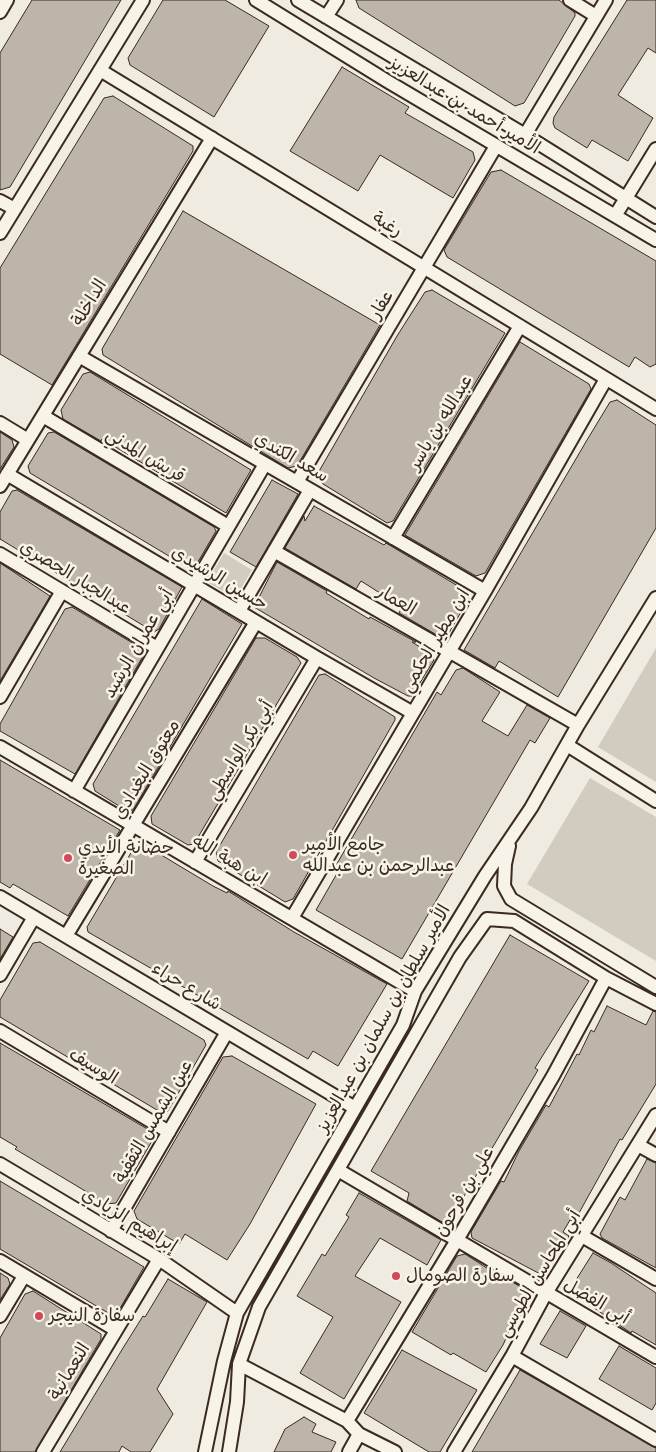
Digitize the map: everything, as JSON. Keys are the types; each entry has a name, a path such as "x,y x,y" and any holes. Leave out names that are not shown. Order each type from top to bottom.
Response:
{"street":[{"path":"0,233 143,0"},
{"name":"الأمير أحمد بن عبدالعزيز","path":"256,0 271,4 496,146 656,240"},
{"name":"الأمير أحمد بن عبدالعزيز","path":"298,0 525,135 656,217"},
{"path":"326,17 337,0"},
{"path":"570,0 596,16"},
{"path":"525,135 606,0"},
{"name":"رغبة","path":"100,70 656,409"},
{"name":"الداخلة","path":"0,486 212,138"},
{"name":"عفار","path":"297,482 496,146"},
{"path":"615,216 656,149"},
{"path":"0,201 14,209"},
{"name":"عبدالله بن ياسر","path":"393,538 520,326"},
{"name":"سعد الكندي","path":"79,356 486,591"},
{"name":"ابن مطير الحكمي","path":"292,918 486,591 606,379"},
{"name":"قريش المدني","path":"44,416 228,526"},
{"path":"0,423 28,440"},
{"name":"أبي عمران الرشيد","path":"74,791 265,464"},
{"name":"حسين الرشيدي","path":"7,474 413,713"},
{"path":"239,611 310,490"},
{"name":"العمار","path":"274,551 578,725"},
{"name":"عبدالجبار الحصري","path":"0,554 157,648"},
{"path":"0,697 62,591"},
{"name":"الأمير سلطان بن سلمان بن عبدالعزيز","path":"205,1452 236,1313 403,1025 415,991 510,837 531,808 578,725 656,598"},
{"name":"معتوق البغدادي","path":"66,936 256,622"},
{"name":"أبي بكر الواسطي","path":"194,862 317,658"},
{"path":"567,745 656,801"},
{"name":"ابن هبة الله","path":"0,747 415,991"},
{"path":"510,837 505,864 504,886 511,899 656,987"},
{"name":"شارع حراء","path":"0,897 355,1108"},
{"path":"0,975 34,917"},
{"name":"الأمير سلطان بن سلمان بن عبدالعزيز","path":"229,1452 237,1402 239,1364 259,1307 460,957 487,919 514,921 606,978"},
{"path":"606,978 656,1004"},
{"name":"علي بن فرحون","path":"347,1421 457,1240 553,1076 606,978"},
{"path":"403,1025 412,1031 418,1030"},
{"name":"الوسيف","path":"0,1031 169,1132"},
{"name":"عين الشمس الثقفية","path":"111,1231 227,1032"},
{"path":"388,1050 393,1047 396,1048 402,1057"},
{"name":"أبي المحاسن الطوسي","path":"454,1452 512,1356 546,1293 656,1115"},
{"path":"638,1145 656,1156"},
{"name":"إبراهيم الزيادي","path":"0,1164 159,1259 236,1313"},
{"name":"أبي الفضل","path":"338,1170 656,1357"},
{"path":"582,1236 656,1280"},
{"name":"النعمانية","path":"43,1452 159,1259"},
{"path":"0,1262 116,1330"},
{"path":"0,1316 24,1276"},
{"path":"512,1356 656,1440"},
{"path":"239,1364 347,1421 359,1434 395,1452"},
{"path":"348,1452 359,1434"}],"shaded area":[{"path":"224,553 252,570 235,598 207,582"},
{"path":"656,648 656,782 598,747"},
{"path":"590,778 656,817 656,961 527,884"}],"building":[{"path":"32,0 121,0 10,187 0,190 0,53"},
{"path":"163,0 225,0 269,26 214,117 130,65 128,58"},
{"path":"356,0 559,0 575,13 575,16 524,103 515,106 359,8"},
{"path":"627,0 656,0 656,53 648,48 618,95 653,118 628,161 592,140 587,148 555,128 553,123 554,117"},
{"path":"342,67 409,107 405,113 473,152 475,160 453,198 380,155 358,191 290,151"},
{"path":"113,96 193,146 193,151 52,385 0,354 0,268 104,98"},
{"path":"501,170 656,261 656,364 650,367 635,357 629,367 447,257 444,250 491,172"},
{"path":"183,211 380,325 297,466 288,468 103,355 102,349"},
{"path":"432,290 505,333 393,521 387,523 323,484 318,473 397,336 425,292"},
{"path":"520,342 589,384 591,389 485,573 476,576 405,535"},
{"path":"90,372 251,470 226,513 102,439 101,441 63,419 61,410 83,374"},
{"path":"617,400 656,425 656,528 558,697 499,661 495,668 464,650 610,402"},
{"path":"0,432 12,440 14,447 0,469"},
{"path":"54,432 214,527 216,531 195,567 189,568 30,473 28,466 48,433"},
{"path":"272,480 298,494 256,567 230,552"},
{"path":"17,490 182,587 159,629 154,632 0,539 0,512 12,491"},
{"path":"314,506 384,545 386,543 468,592 469,598 446,638 442,638 399,613 402,607 361,581 356,589 285,548 304,516 305,521"},
{"path":"277,562 327,591 326,593 369,619 370,617 416,642 412,642 431,654 434,660 412,696 408,696 374,678 254,607"},
{"path":"0,563 50,596 0,681"},
{"path":"202,599 242,624 133,810 127,811 95,791 93,784"},
{"path":"72,607 146,651 75,774 0,731 0,724 65,609"},
{"path":"256,638 265,638 297,657 301,663 194,844 188,845 152,824 151,816"},
{"path":"463,668 500,692 482,721 508,736 527,705 550,718 535,743 530,740 402,959 316,910 339,870 335,867 437,692 441,695 456,670"},
{"path":"325,674 395,717 395,720 293,899 285,902 218,861 216,852 319,675"},
{"path":"0,760 120,830 68,916 13,884 10,888 0,882"},
{"path":"143,844 213,886 227,893 228,891 294,932 387,984 338,1066 313,1051 308,1059 88,932 87,927 135,846"},
{"path":"0,929 13,937 0,959"},
{"path":"510,935 589,981 535,1068 538,1070 450,1220 442,1222 407,1201 409,1193 371,1171"},
{"path":"40,942 204,1040 206,1045 168,1111 162,1113 0,1017 0,1000 33,943"},
{"path":"607,1006 646,1025 653,1011 656,1012 656,1084 622,1140 620,1139 574,1222 570,1220 563,1232 569,1236 564,1244 562,1243 544,1276 472,1238 471,1232 501,1181 504,1182 519,1151 546,1105 549,1107 577,1054 579,1055 591,1030 594,1032"},
{"path":"0,1043 156,1134 116,1203 107,1204 15,1149 17,1147 0,1137"},
{"path":"232,1056 316,1104 250,1224 227,1260 185,1234 179,1244 137,1219 134,1211 223,1057"},
{"path":"647,1159 656,1163 656,1268 602,1238 600,1234 620,1197 625,1200"},
{"path":"0,1181 144,1267 115,1317 0,1249"},
{"path":"359,1193 441,1240 427,1265 380,1238 355,1276 401,1302 344,1399 300,1373 333,1317 297,1296 322,1254 325,1256 349,1217 346,1215"},
{"path":"593,1253 656,1293 656,1345 632,1331 631,1333 569,1291"},
{"path":"465,1254 501,1277 533,1294 521,1316 517,1314 503,1345 486,1372 453,1353 451,1355 412,1332 457,1256"},
{"path":"0,1273 8,1278 10,1284 0,1300"},
{"path":"168,1279 207,1302 157,1389 173,1414 150,1452 131,1452 122,1446 119,1452 60,1452 123,1348"},
{"path":"33,1291 101,1334 101,1339 35,1452 0,1452 0,1338 25,1294"},
{"path":"560,1311 586,1326 567,1358 540,1344"},
{"path":"619,1346 656,1368 656,1403 652,1410 599,1379"},
{"path":"402,1350 477,1390 440,1452 429,1452 364,1413"},
{"path":"520,1370 656,1448 656,1452 472,1452"},
{"path":"304,1417 316,1424 312,1432 336,1442 331,1452 274,1452 285,1429"}],"place":[{"name":"جامع الأمير عبدالرحمن بن عبدالله","path":"293,855"},
{"name":"حضانة الأيدي الصغيرة","path":"68,858"},
{"name":"سفارة الصومال","path":"396,1276"},
{"name":"سفارة النيجر","path":"39,1316"}]}
